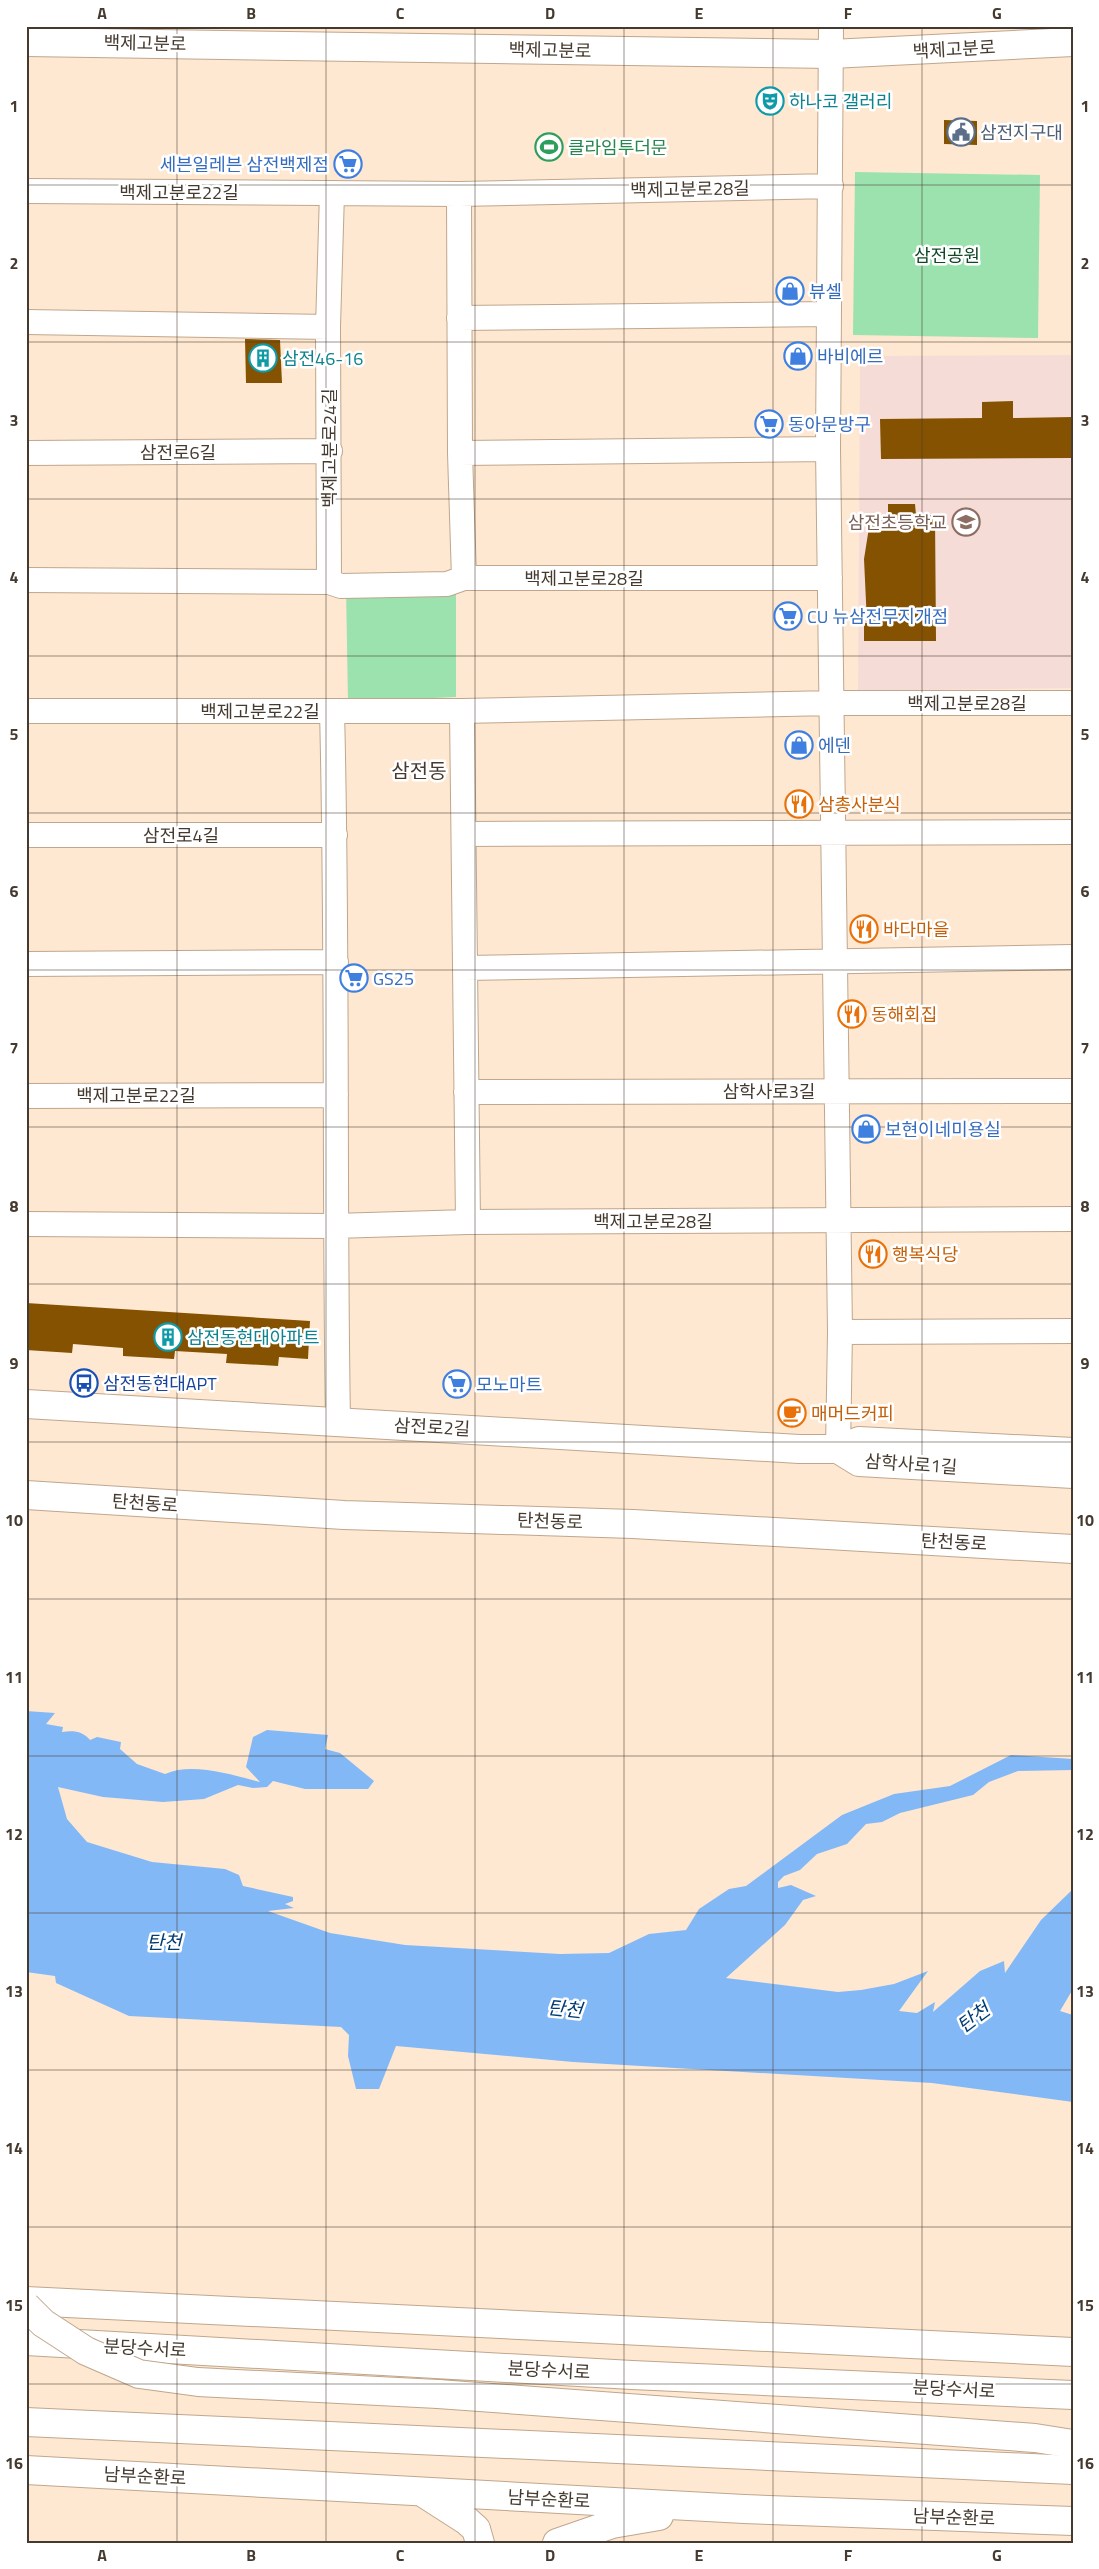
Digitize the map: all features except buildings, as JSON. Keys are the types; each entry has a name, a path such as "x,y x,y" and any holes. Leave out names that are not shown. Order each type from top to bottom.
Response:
{"main road":[{"name":"백제고분로","path":"26,42 831,54 1073,42"},
{"name":"삼전로2길","path":"26,1404 799,1449 838,1448"},
{"name":"삼학사로1길","path":"838,1448 859,1441 1073,1452"},
{"name":"삼학사로1길","path":"838,1448 860,1462 1073,1474"},
{"name":"탄천동로","path":"26,1495 344,1515 633,1524 1073,1549"},
{"path":"26,2301 1073,2352"},
{"path":"26,2306 43,2323 86,2351 139,2374 198,2382 438,2394 1035,2438 1073,2444"},
{"name":"분당수서로","path":"26,2341 632,2375 1073,2395"},
{"path":"26,2422 1073,2470"},
{"name":"남부순환로","path":"26,2470 744,2509 1073,2521"},
{"path":"421,2492 468,2522 476,2529 480,2543"},
{"path":"557,2543 612,2524 673,2514 744,2509"}],"street":[{"path":"831,26 828,449 835,832 836,1091 840,1332 838,1448"},
{"name":"백제고분로28길","path":"332,193 460,194 831,186"},
{"name":"백제고분로22길","path":"26,191 332,193"},
{"name":"백제고분로24길","path":"329,582 330,451 328,327 332,193"},
{"path":"26,580 329,582 340,586 446,584 464,578 460,453 460,194"},
{"path":"459,318 828,314"},
{"path":"26,322 328,327"},
{"path":"460,453 828,449"},
{"name":"삼전로6길","path":"26,453 330,451"},
{"name":"백제고분로28길","path":"464,578 830,578"},
{"name":"백제고분로28길","path":"332,711 462,711 832,703 1073,703"},
{"name":"백제고분로22길","path":"26,711 332,711 336,962 334,1226 338,1421"},
{"path":"462,711 468,1222"},
{"path":"464,834 1073,832"},
{"name":"삼전로4길","path":"26,835 335,835"},
{"path":"466,968 1073,957"},
{"path":"26,964 336,962"},
{"name":"삼학사로3길","path":"466,1092 1073,1091"},
{"name":"백제고분로22길","path":"26,1096 336,1095"},
{"name":"백제고분로28길","path":"334,1226 468,1222 1073,1219"},
{"path":"26,1224 334,1226"},
{"path":"840,1332 1073,1331"}],"shaded area":[{"name":"삼전초등학교","path":"1073,355 1073,688 858,691 860,356"}],"green space":[{"name":"삼전공원","path":"855,172 1040,175 1038,338 853,335"},
{"path":"456,586 456,697 348,702 346,587"}],"water":[{"name":"탄천","path":"26,1711 55,1713 46,1724 63,1727 62,1732 78,1732 90,1740 97,1737 121,1742 120,1749 137,1764 165,1774 188,1769 200,1769 260,1782 246,1767 253,1737 267,1730 328,1735 325,1749 340,1753 374,1781 368,1789 305,1789 273,1781 267,1787 253,1788 238,1785 204,1799 163,1802 103,1797 58,1787 67,1819 87,1842 152,1862 225,1869 239,1875 243,1886 293,1897 293,1901 285,1904 294,1908 268,1911 330,1933 405,1945 560,1954 609,1953 649,1934 686,1930 699,1909 729,1889 746,1886 842,1815 894,1794 950,1786 1011,1755 1073,1759 1073,1770 1018,1771 989,1782 973,1795 900,1813 882,1822 866,1824 847,1844 817,1854 800,1870 784,1876 778,1882 778,1888 791,1885 816,1896 803,1900 785,1925 726,1978 838,1992 894,1984 928,1971 899,2011 917,2013 935,2002 933,2012 980,1971 1004,1961 1005,1973 1041,1920 1073,1889 1073,1989 1060,2011 1073,2015 1073,2102 932,2083 573,2062 396,2046 379,2089 356,2089 348,2056 349,2035 341,2027 129,2016 56,1983 55,1976 26,1972"}],"place":[{"name":"하나코 갤러리","path":"770,101"},
{"name":"삼전지구대","path":"961,132"},
{"name":"클라임투더문","path":"549,147"},
{"name":"세븐일레븐 삼전백제점","path":"348,164"},
{"name":"뷰셀","path":"790,291"},
{"name":"바비에르","path":"798,356"},
{"name":"삼전46-16","path":"263,358"},
{"name":"동아문방구","path":"769,424"},
{"name":"삼전초등학교","path":"966,522"},
{"name":"CU 뉴삼전무지개점","path":"788,616"},
{"name":"에덴","path":"799,745"},
{"name":"삼총사분식","path":"799,804"},
{"name":"바다마을","path":"864,929"},
{"name":"GS25","path":"354,978"},
{"name":"동해회집","path":"852,1014"},
{"name":"보현이네미용실","path":"866,1129"},
{"name":"행복식당","path":"873,1254"},
{"name":"삼전동현대아파트","path":"168,1337"},
{"name":"삼전동현대APT","path":"84,1383"},
{"name":"모노마트","path":"457,1384"},
{"name":"매머드커피","path":"792,1413"}],"district":[{"name":"삼전동","path":"419,770"}]}
